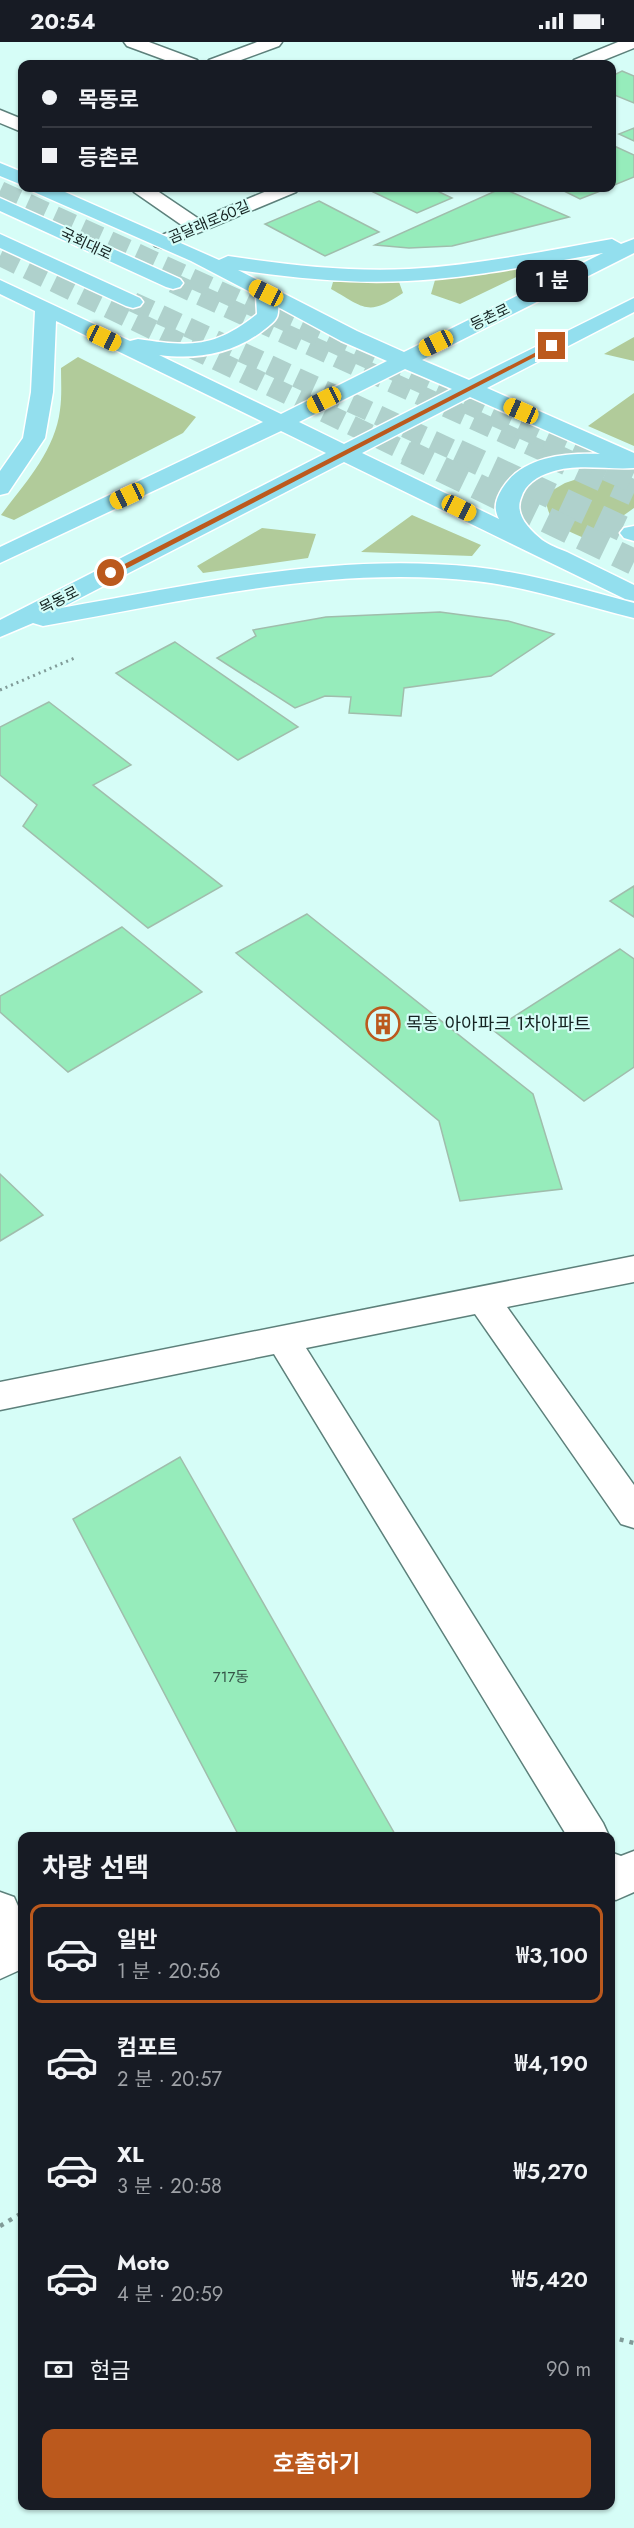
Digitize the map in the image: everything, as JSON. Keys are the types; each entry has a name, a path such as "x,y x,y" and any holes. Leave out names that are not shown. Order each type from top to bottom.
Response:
{"main road":[{"path":"0,169 18,177"},
{"path":"50,192 198,257 349,336 634,462"},
{"name":"국회대로","path":"0,204 172,283"},
{"name":"국회대로","path":"0,240 133,302"},
{"path":"198,257 276,270 340,276 434,273 634,243"},
{"name":"등촌로","path":"282,422 634,243"},
{"path":"4,291 347,453 634,594"},
{"path":"104,338 162,350 203,350 236,339 268,316 266,293"},
{"path":"469,389 634,304"},
{"path":"0,488 34,438 42,392 46,309"},
{"name":"목동로","path":"4,627 469,389"},
{"path":"0,556 282,422"},
{"path":"533,545 511,521 506,505 513,486 530,473 556,463 593,459 634,462"},
{"path":"4,627 283,578 386,570 474,574 550,587 634,611"}],"street":[{"path":"133,42 180,60"},
{"path":"226,60 273,42"},
{"path":"590,60 634,42"},
{"path":"0,116 18,124"},
{"path":"147,192 198,227"},
{"name":"곰달래로60길","path":"162,242 280,192"},
{"path":"0,1396 634,1269"},
{"path":"483,1299 634,1513"},
{"path":"283,1340 587,1832"},
{"path":"615,1879 616,1881 634,1870"},
{"path":"0,1911 17,1950 0,1959"}],"path":[{"path":"0,2226 18,2215"},
{"path":"615,2338 634,2343"}],"green space":[{"path":"539,266 460,304 431,294 435,280"},
{"path":"333,282 399,282 403,293 382,305 367,307 331,289"},
{"path":"634,337 634,361 604,354"},
{"path":"78,357 196,417 183,433 14,520 1,515 38,466 52,439 60,410 61,368"},
{"path":"634,393 634,446 588,426"},
{"path":"583,477 634,480 634,508 589,540 565,529 553,519 549,512 546,494 565,483"},
{"path":"412,515 481,545 472,556 361,552"},
{"path":"262,528 316,534 308,558 203,573 197,566"}],"building":[{"path":"622,71 634,76 634,103 616,96 616,74"},
{"path":"634,128 634,141 619,134"},
{"path":"616,147 634,155 634,177 616,184"},
{"path":"373,192 439,192 452,198 417,213"},
{"path":"493,192 511,192 569,217 452,246 409,248 375,245"},
{"path":"566,192 598,192 580,199"},
{"path":"319,201 379,232 325,256 265,224"},
{"path":"440,612 508,621 554,634 491,676 404,688 401,716 349,713 351,697 325,696 295,708 217,658 256,636 253,630 326,617"},
{"path":"175,642 298,727 238,760 116,673"},
{"path":"49,702 131,765 93,785 222,886 148,928 23,826 37,805 0,775 0,727"},
{"path":"634,886 634,917 610,901"},
{"name":"목동 아아파크 1차아파트","path":"307,914 533,1094 562,1189 460,1201 439,1121 236,953"},
{"path":"122,927 202,992 68,1072 0,1012 0,996"},
{"name":"목동 아아파크 1차아파트","path":"620,949 634,959 634,1067 584,1101 493,1030"},
{"path":"0,1174 43,1215 0,1241"},
{"path":"180,1457 394,1832 237,1832 73,1519"}],"tunnel":[{"path":"0,191 575,453"},
{"path":"0,256 409,453"},
{"path":"173,283 547,453"},
{"path":"133,302 460,453"},
{"path":"406,452 634,562"},
{"path":"457,452 632,533"},
{"path":"544,452 634,493"},
{"path":"572,452 634,480"}],"place":[{"name":"목동 아아파크 1차아파트","path":"383,1024"}],"route":[{"path":"111,573 552,346"}]}
